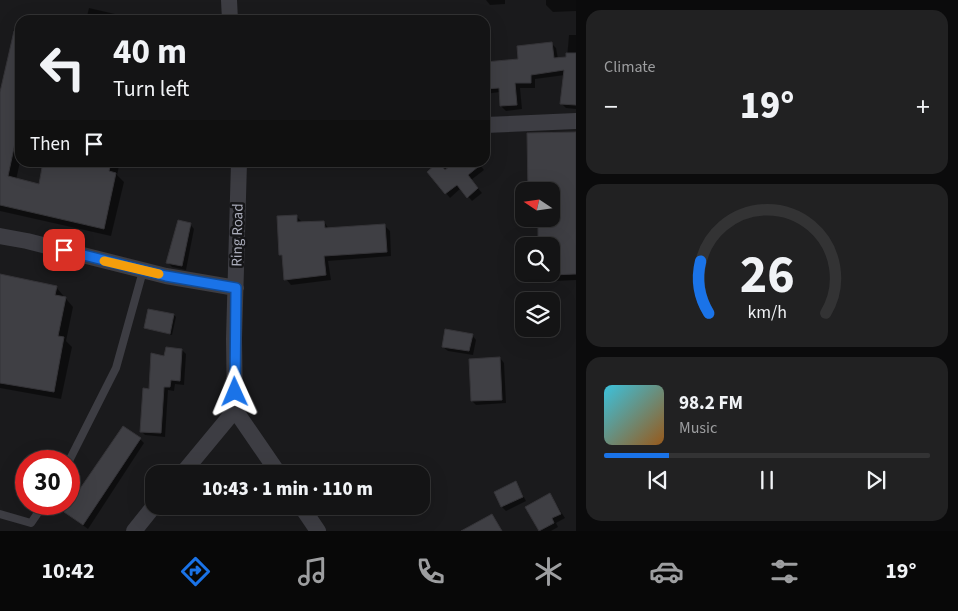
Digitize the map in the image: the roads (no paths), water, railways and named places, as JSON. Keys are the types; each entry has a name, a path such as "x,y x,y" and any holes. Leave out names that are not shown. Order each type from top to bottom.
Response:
{"street":[{"path":"229,0 230,15"},
{"path":"490,125 576,121"},
{"name":"Ring Road","path":"235,410 239,167"},
{"path":"0,236 143,271 236,288"},
{"path":"189,465 235,410 273,465"},
{"path":"134,531 147,515"},
{"path":"307,515 318,531"}],"lane":[{"path":"75,450 116,368 143,271"},
{"path":"0,514 31,523"},
{"path":"26,531 36,515"}]}
